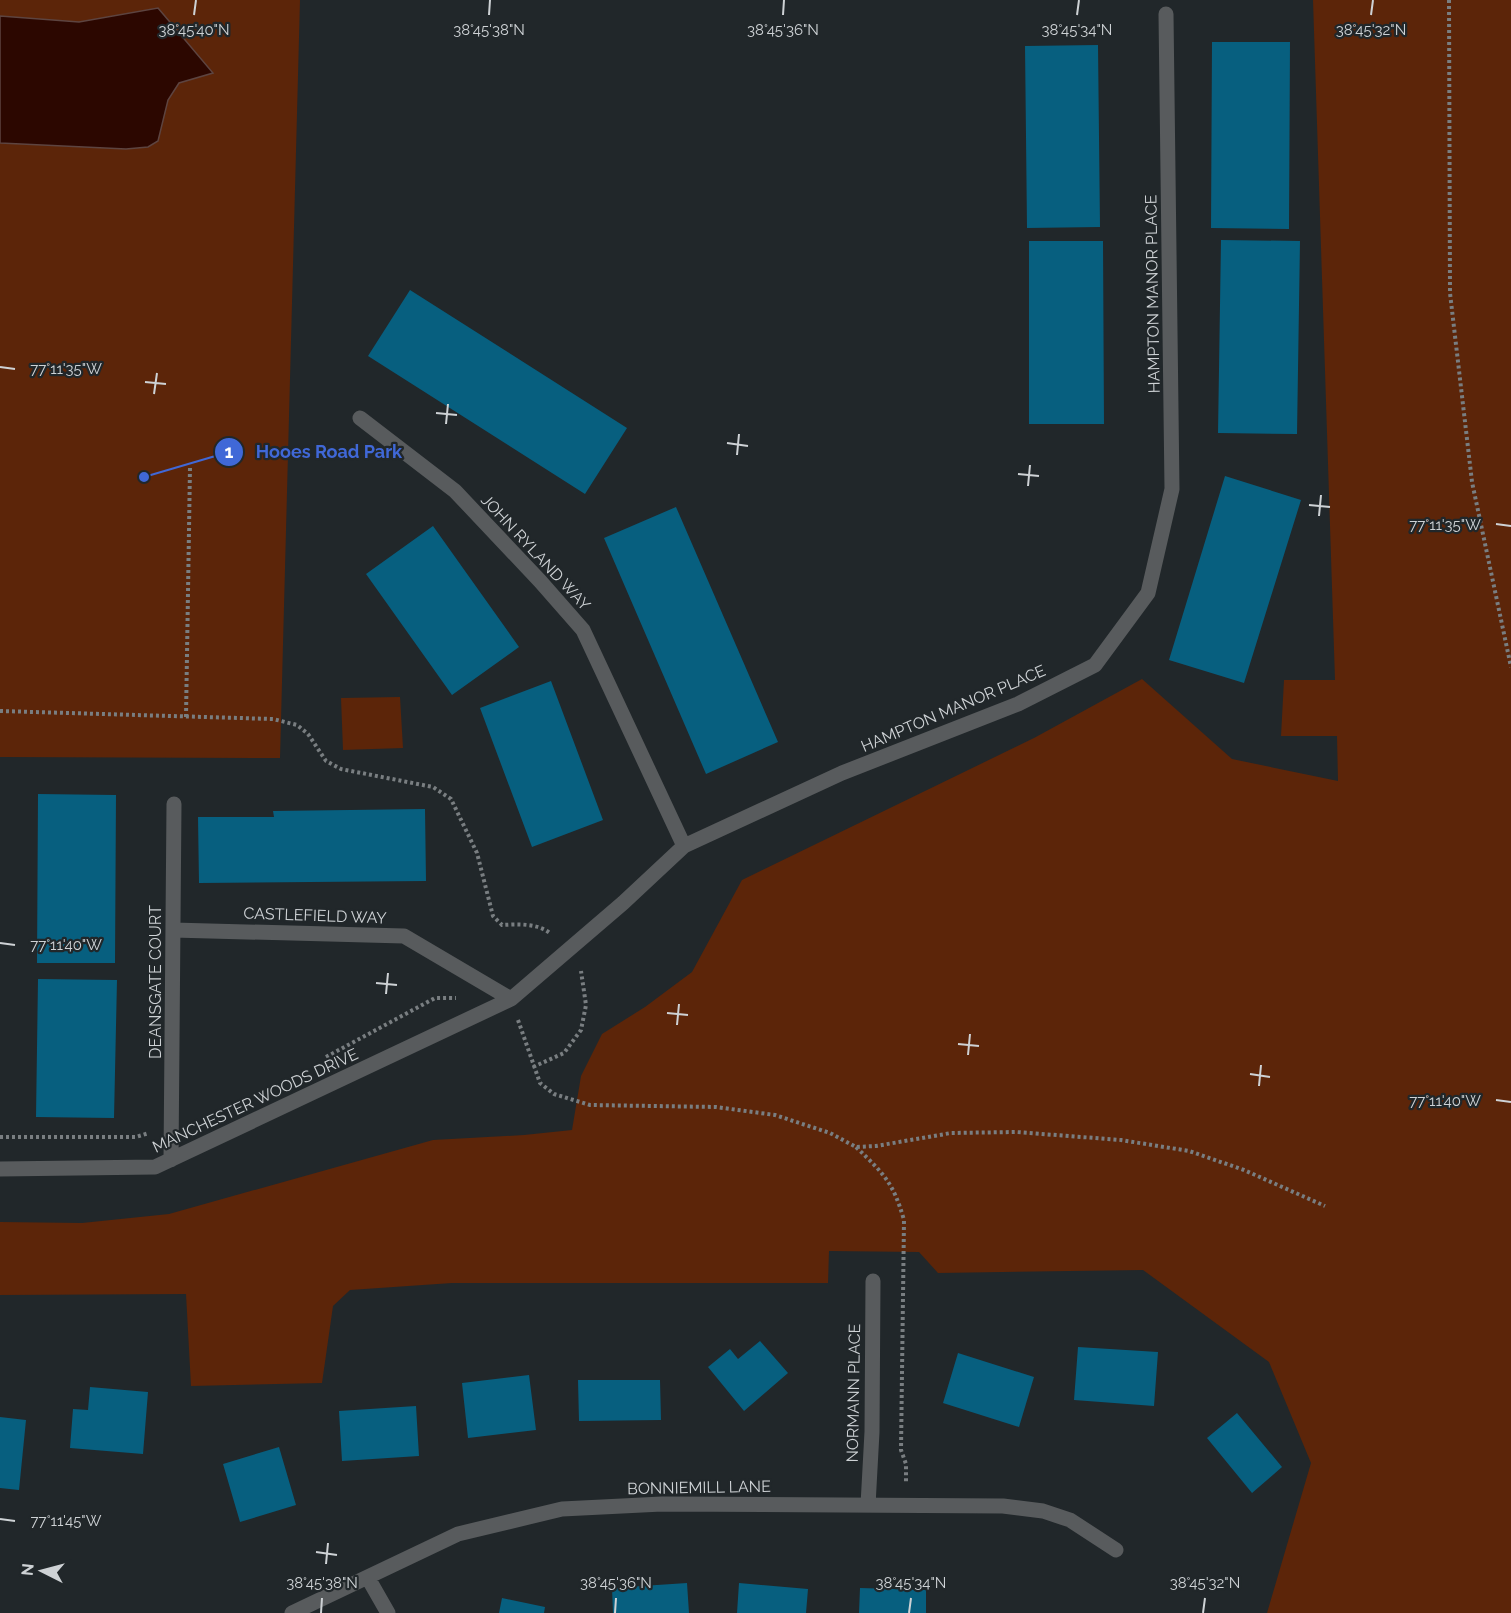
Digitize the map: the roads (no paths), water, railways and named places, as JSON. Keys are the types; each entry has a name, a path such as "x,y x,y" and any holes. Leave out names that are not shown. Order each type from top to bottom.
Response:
{"street":[{"name":"HAMPTON MANOR PLACE","path":"511,999 623,903 684,846 842,773 1018,704 1095,665 1148,593 1172,489 1166,14"},
{"name":"JOHN RYLAND WAY","path":"360,418 455,491 583,630 684,846"},
{"name":"DEANSGATE COURT","path":"171,1160 174,804"},
{"name":"CASTLEFIELD WAY","path":"173,930 404,936 511,999"},
{"name":"MANCHESTER WOODS DRIVE","path":"0,1169 155,1167 511,999"},
{"name":"NORMANN PLACE","path":"868,1505 872,1432 873,1281"},
{"name":"BONNIEMILL LANE","path":"292,1613 458,1534 562,1509 662,1504 1003,1506 1043,1511 1070,1520 1116,1551"},
{"path":"368,1578 388,1613"}],"place":[{"name":"Hooes Road Park","path":"144,477"}]}
